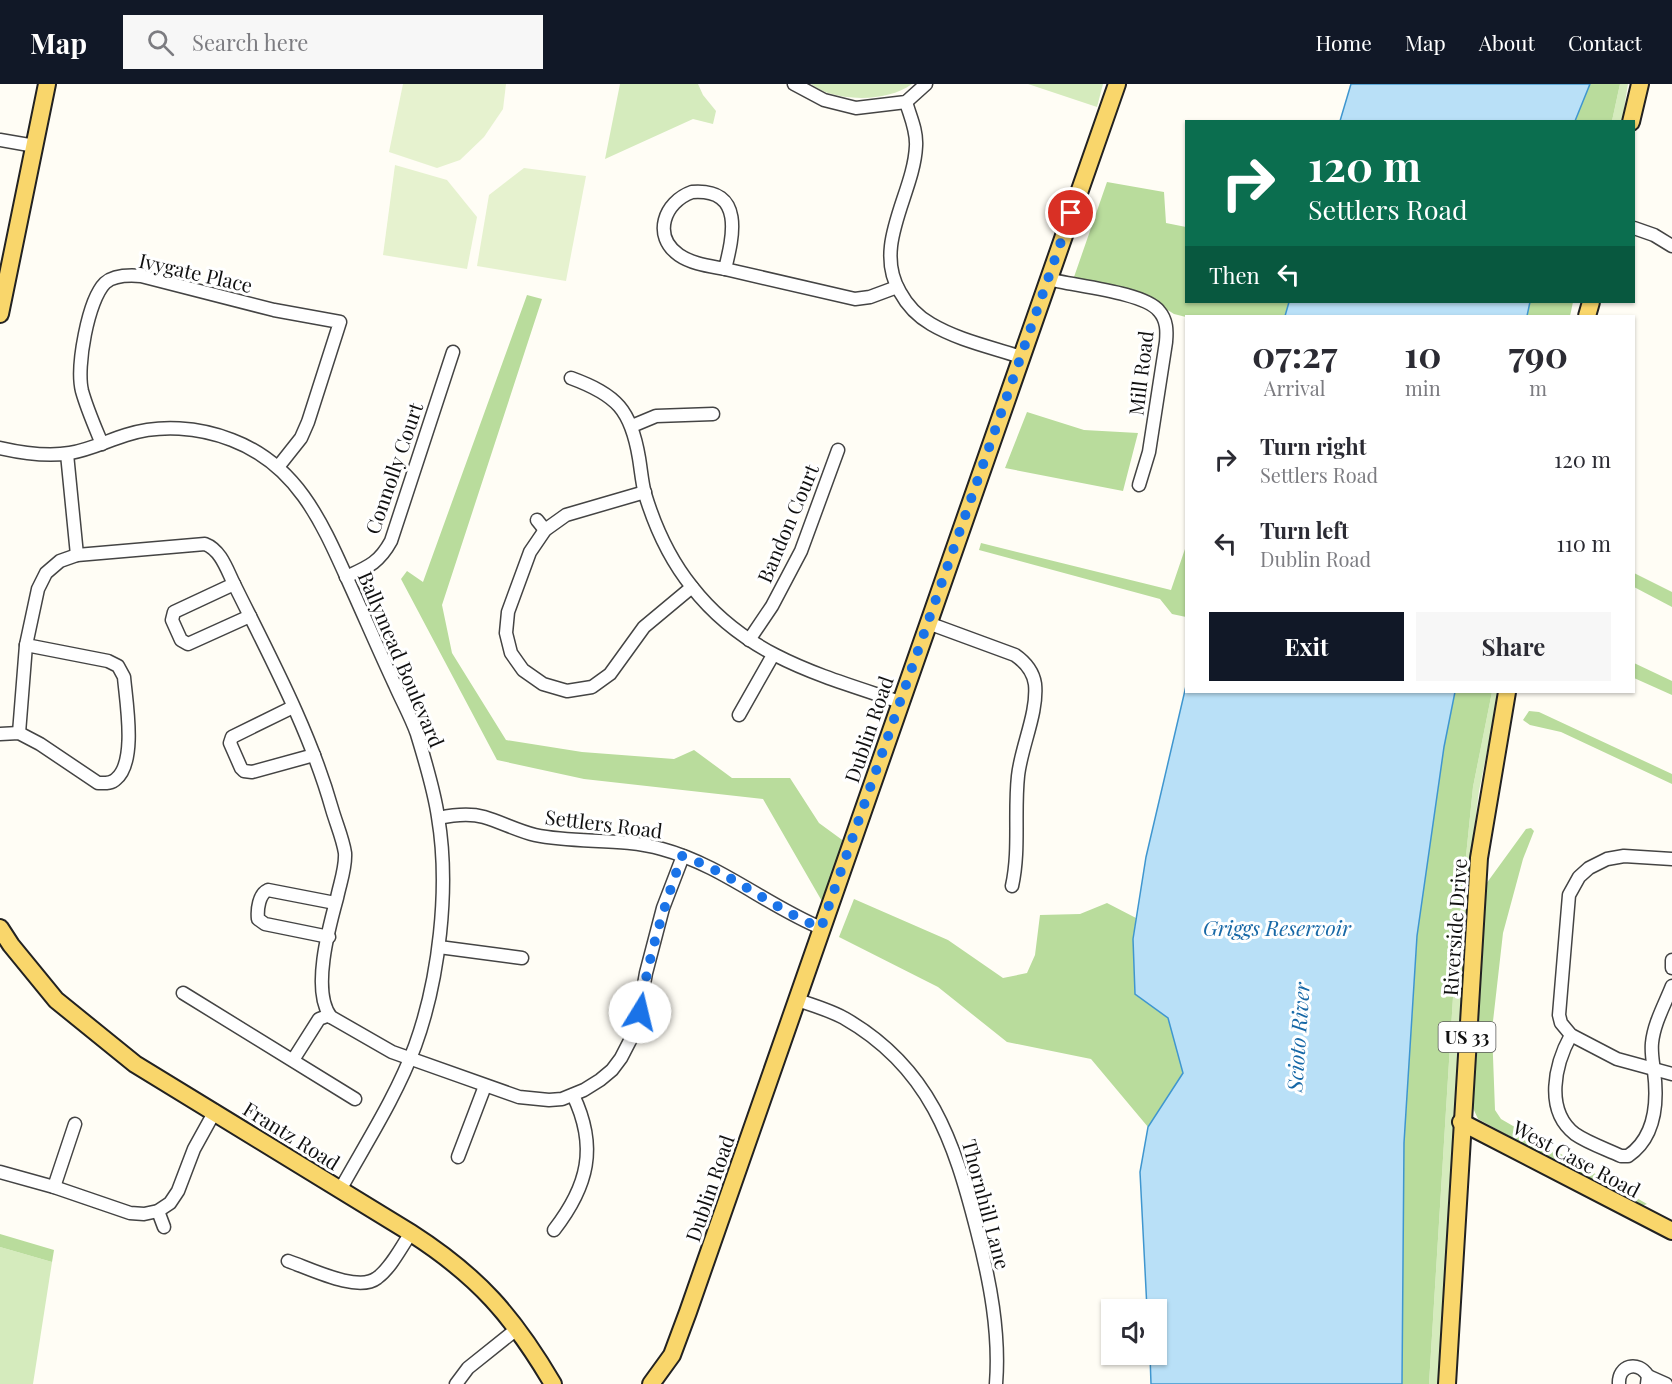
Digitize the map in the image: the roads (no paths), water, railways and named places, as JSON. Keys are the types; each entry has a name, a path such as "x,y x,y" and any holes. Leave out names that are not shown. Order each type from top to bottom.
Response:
{"main road":[{"path":"0,314 47,84"},
{"name":"Dublin Road","path":"651,1384 672,1355 1118,84"},
{"path":"1631,120 1640,84"},
{"name":"Riverside Drive","path":"1447,1384 1461,1122 1479,858 1507,693"},
{"name":"Frantz Road","path":"0,928 56,1000 135,1064 411,1233 442,1253 469,1275 518,1328 554,1384"},
{"name":"West Case Road","path":"1461,1122 1671,1228"}],"street":[{"path":"794,84 824,100 856,108 906,102 926,84"},
{"path":"906,102 916,135 916,147 912,175 892,241 891,271 897,286 905,301 917,315 930,324 946,332 1021,357"},
{"path":"0,140 35,146"},
{"path":"725,269 733,235 731,211 719,198 711,194 702,192 683,195 675,201 665,216 665,235 669,244 682,257 725,269 840,297 855,299 870,297 897,286"},
{"path":"1635,228 1654,235 1672,246"},
{"name":"Ivygate Place","path":"102,444 81,389 81,360 95,297 106,282 124,275 141,276 274,310 340,322 308,422 301,438 278,467"},
{"name":"Mill Road","path":"1048,279 1139,298 1154,305 1164,318 1167,332 1166,342 1149,452 1139,485"},
{"name":"Connolly Court","path":"346,577 373,564 384,554 391,541 453,352"},
{"path":"571,378 594,386 607,394 626,413 632,426 645,492 658,529 674,561 692,587 726,622 773,655 900,702"},
{"path":"632,426 656,416 713,414"},
{"name":"Ballymead Boulevard","path":"0,448 41,454 67,454 127,434 146,430 182,428 233,440 260,454 292,480 310,502 346,577 416,731 439,818 442,867 438,947 424,1015 410,1059 340,1190"},
{"name":"Bandon Court","path":"749,640 777,597 801,551 837,450"},
{"path":"67,454 77,555"},
{"path":"645,492 595,505 541,525 522,569 508,612 506,633 516,662 528,675 555,689 580,690 592,687 603,681 644,627 692,587"},
{"path":"19,733 26,645 38,589 46,573 60,561 77,555 205,544 212,546 250,616 314,755 345,853 322,971 325,1010 331,1017 363,1036 410,1059 519,1098 556,1100 573,1095 600,1080 621,1058 633,1036 663,908 682,856"},
{"path":"234,584 174,612 172,620 181,640 188,644 250,616"},
{"path":"928,623 1015,655 1026,663 1032,675 1035,686 1033,709 1023,744 1017,782 1015,824 1017,855 1012,886"},
{"path":"0,734 19,733 40,744 98,783 109,783 118,778 130,751 124,677 118,666 108,660 26,645"},
{"path":"739,715 773,655"},
{"path":"293,707 232,737 230,743 237,760 241,768 248,773 314,755"},
{"name":"Settlers Road","path":"439,818 472,815 533,834 563,840 639,844 682,856 719,871 781,909 821,928"},
{"path":"1672,859 1624,856 1601,861 1579,877 1569,895 1559,1015 1561,1023 1571,1035 1617,1059 1672,1074"},
{"path":"329,937 265,924 258,919 259,906 262,894 268,890 335,903"},
{"path":"438,947 522,958"},
{"path":"1672,960 1672,968"},
{"path":"1571,1035 1563,1051 1555,1085 1557,1110 1566,1126 1576,1135 1621,1156 1628,1156 1641,1145 1654,1118 1656,1090 1652,1042 1656,1024 1672,986"},
{"path":"183,993 355,1100"},
{"name":"Thornhill Lane","path":"797,1000 842,1017 880,1043 913,1077 941,1120 962,1172 984,1259 995,1327 996,1384"},
{"path":"293,1060 319,1019 324,1016 331,1017"},
{"path":"458,1157 485,1086"},
{"path":"554,1230 571,1208 587,1160 588,1139 584,1120 573,1095"},
{"path":"0,1172 54,1187 130,1213 144,1214 170,1203 178,1191 194,1149 215,1111"},
{"path":"54,1187 75,1124"},
{"path":"158,1210 164,1227"},
{"path":"288,1261 349,1282 367,1283 383,1273 411,1233"},
{"path":"456,1384 468,1368 518,1328"},
{"path":"1619,1384 1621,1373 1630,1366 1641,1367 1648,1380 1666,1384"}],"water":[{"path":"1351,84 1590,84 1575,120 1340,120"},
{"path":"1289,303 1530,303 1527,315 1285,315"},
{"name":"Griggs Reservoir","path":"1185,690 1185,693 1455,693 1444,747 1417,936 1404,1143 1402,1384 1151,1384 1150,1365 1167,1365 1167,1299 1146,1299 1140,1172 1148,1127 1183,1073 1168,1018 1135,994 1133,939 1146,857"}],"water label":[{"name":"Scioto River","path":"1297,1037"}]}
